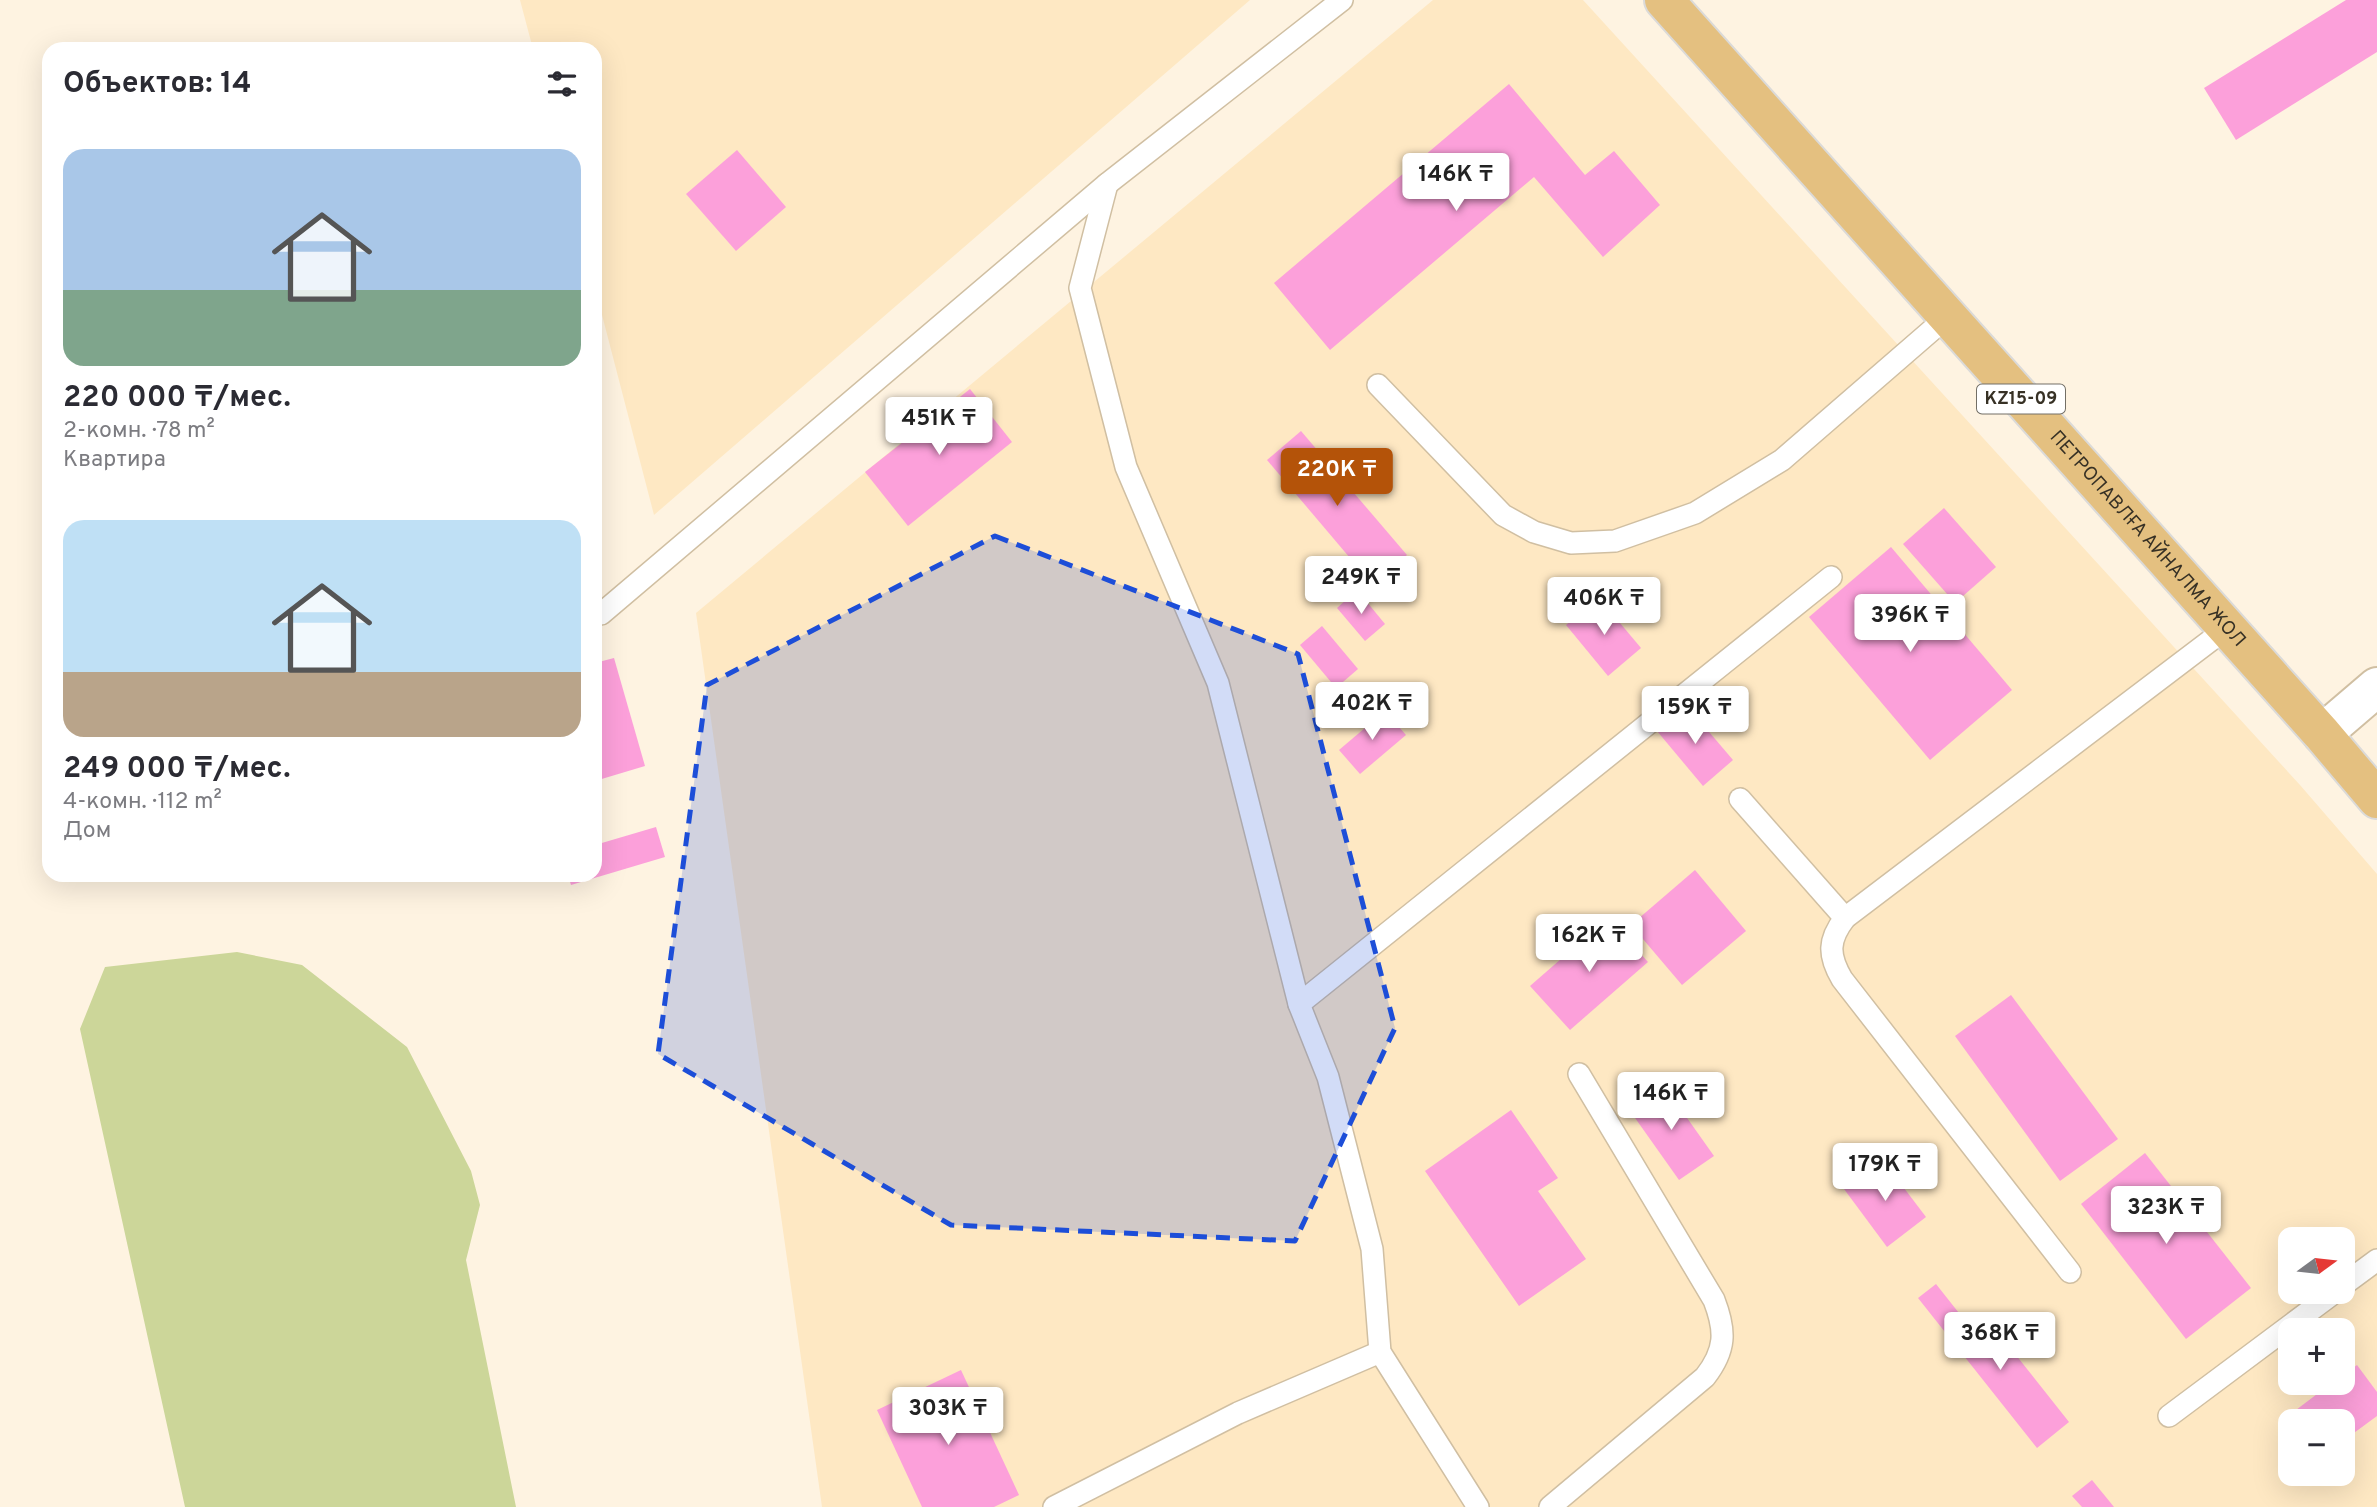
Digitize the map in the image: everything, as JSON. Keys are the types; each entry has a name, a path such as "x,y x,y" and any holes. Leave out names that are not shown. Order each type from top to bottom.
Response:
{"highway":[{"name":"ПЕТРОПАВЛҒА АЙНАЛМА ЖОЛ","path":"1664,0 2322,734 2377,799"}],"street":[{"path":"2322,734 2377,687"}],"lane":[{"path":"602,613 1107,184 1342,0"},
{"path":"1107,184 1080,288 1126,467 1218,683 1299,1003 1328,1077 1372,1249 1380,1352 1478,1507"},
{"path":"1378,386 1503,515 1534,532 1571,543 1615,541 1695,513 1782,460 1947,317"},
{"path":"1299,1003 1831,577"},
{"path":"2070,1272 1842,979 1833,964 1831,948 1835,931 1845,918 2227,628"},
{"path":"1740,799 1845,918"},
{"path":"1550,1507 1705,1377 1716,1362 1723,1339 1721,1319 1714,1300 1580,1074"},
{"path":"2356,1275 2377,1260"},
{"path":"2169,1416 2319,1304"},
{"path":"1054,1507 1238,1413 1380,1352"}],"highlighted area":[{"path":"995,536 1298,654 1395,1028 1295,1241 951,1225 658,1054 707,685"}],"shaded area":[{"path":"520,0 1250,0 654,515 602,315 602,42 531,42"},
{"path":"1433,0 1583,0 2300,785 2377,874 2377,1507 822,1507 696,613"}],"green space":[{"path":"237,952 302,965 407,1047 471,1171 480,1205 466,1260 516,1507 185,1507 80,1029 105,967"}],"building":[{"path":"2346,0 2377,0 2377,52 2236,140 2204,88"},
{"path":"1509,84 1585,175 1614,151 1660,205 1603,257 1534,177 1330,350 1274,283"},
{"path":"737,150 786,207 736,251 686,194"},
{"path":"970,389 1012,442 908,526 865,472"},
{"path":"1301,431 1407,555 1372,584 1267,460"},
{"path":"1944,508 1996,567 1955,603 1903,544"},
{"path":"1891,547 2012,690 1930,760 1809,617"},
{"path":"1357,590 1385,624 1365,641 1337,608"},
{"path":"1599,598 1641,648 1608,676 1566,625"},
{"path":"1322,626 1358,669 1336,688 1300,645"},
{"path":"614,658 645,766 602,779 602,661"},
{"path":"1687,706 1733,760 1703,786 1657,731"},
{"path":"1385,711 1406,735 1360,774 1339,750"},
{"path":"656,827 665,857 602,876 602,843"},
{"path":"1695,870 1746,931 1682,985 1631,925"},
{"path":"1608,918 1648,962 1570,1030 1530,986"},
{"path":"2011,995 2118,1139 2060,1181 1955,1036"},
{"path":"1663,1084 1714,1156 1679,1180 1628,1108"},
{"path":"1511,1110 1558,1178 1538,1191 1586,1259 1519,1306 1425,1171"},
{"path":"2145,1153 2251,1288 2186,1339 2081,1204"},
{"path":"1882,1159 1926,1217 1887,1247 1844,1189"},
{"path":"1936,1284 1989,1351 2004,1340 2069,1422 2037,1448 1918,1298"},
{"path":"2357,1365 2377,1392 2377,1416 2355,1432 2355,1409 2297,1409 2316,1395 2355,1395"},
{"path":"961,1370 1019,1495 994,1507 922,1507 877,1410"},
{"path":"2092,1480 2114,1507 2082,1507 2072,1496"}]}
